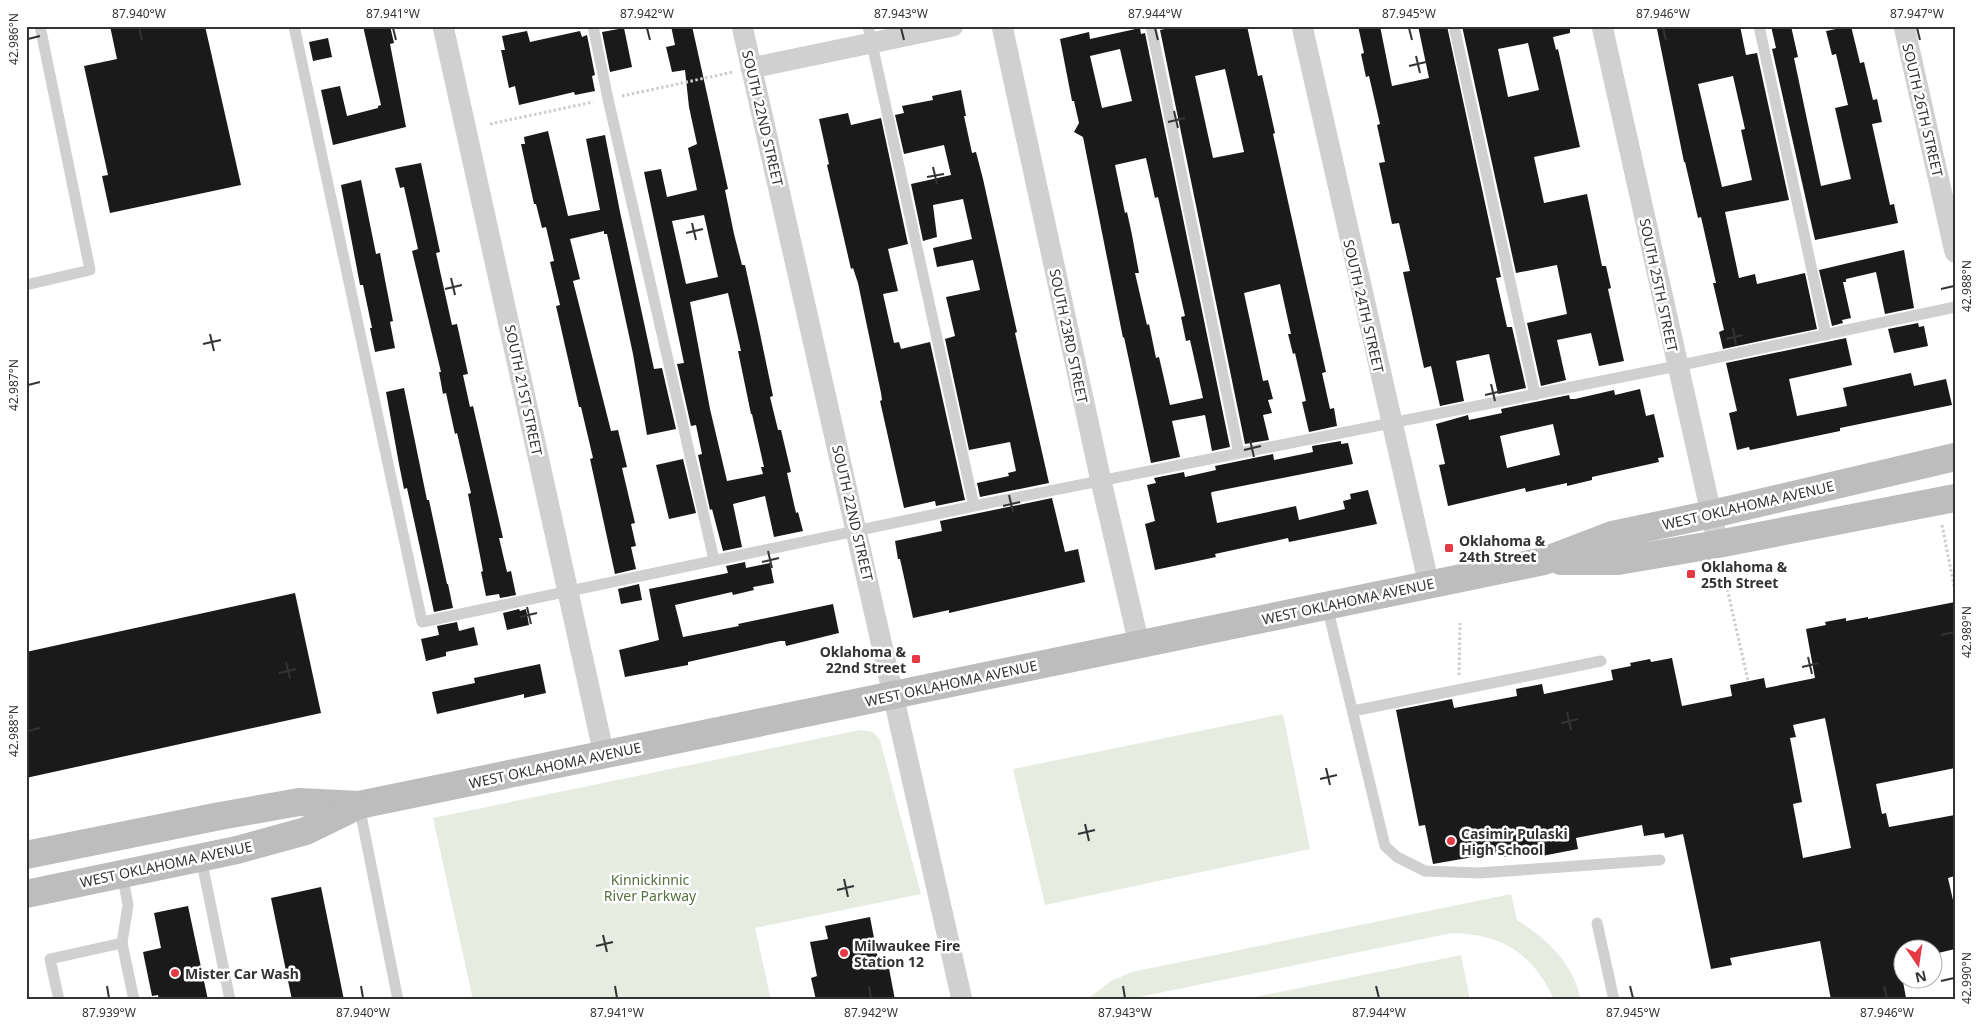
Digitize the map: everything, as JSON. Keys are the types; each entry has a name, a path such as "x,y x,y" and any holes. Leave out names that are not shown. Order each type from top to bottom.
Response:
{"main road":[{"name":"WEST OKLAHOMA AVENUE","path":"26,894 201,858 306,831 359,805 1544,561 1612,535 1712,514 1955,457"},
{"name":"WEST OKLAHOMA AVENUE","path":"1544,561 1618,561 1718,544 1955,498"},
{"name":"WEST OKLAHOMA AVENUE","path":"26,855 300,802 359,805"},
{"path":"150,830 158,867"}],"street":[{"name":"SOUTH 21ST STREET","path":"443,26 604,754"},
{"name":"SOUTH 22ND STREET","path":"742,26 962,1000"},
{"path":"751,68 870,35 953,26"},
{"name":"SOUTH 23RD STREET","path":"1002,26 1138,644"},
{"name":"SOUTH 24TH STREET","path":"1302,26 1429,585"},
{"name":"SOUTH 25TH STREET","path":"1602,26 1718,544"},
{"name":"SOUTH 26TH STREET","path":"1904,26 1955,252"}],"lane":[{"path":"26,284 90,270 40,26"},
{"path":"294,26 422,622 974,506 1536,395 1955,307"},
{"path":"593,26 608,99 714,560"},
{"path":"1151,26 1239,453"},
{"path":"1454,26 1536,395"},
{"path":"1759,26 1826,335"},
{"path":"870,35 974,506"},
{"path":"1327,606 1385,846 1397,857 1424,871 1479,873 1660,860"},
{"path":"1353,712 1601,661"},
{"path":"359,805 398,1000"},
{"path":"201,858 230,1000"},
{"path":"122,874 128,904 122,943 134,1000"},
{"path":"1597,923 1614,1000"},
{"path":"59,1000 50,959 122,943"}],"path":[{"path":"1942,525 1955,590"},
{"path":"1724,570 1748,681"},
{"path":"1458,690 1460,623"}],"green space":[{"path":"1283,714 1310,849 1045,905 1013,769"},
{"name":"Kinnickinnic River Parkway","path":"860,730 873,732 880,740 921,894 755,928 771,1000 473,1000 433,818"},
{"path":"1511,894 1517,920 1539,935 1565,963 1572,975 1581,1000 1554,1000 1537,970 1514,950 1501,943 1486,937 1452,933 1144,996 1134,1000 1086,1000 1111,981 1132,972"},
{"path":"1461,955 1470,1000 1240,1000"}],"building":[{"path":"110,26 205,26 241,185 110,213 102,176 108,175 84,66 117,59"},
{"path":"363,26 390,26 394,43 390,44 406,127 333,145 321,90 340,86 347,116 378,108 381,105"},
{"path":"671,26 692,26 728,189 725,190 734,234 742,265 745,265 773,396 770,397 778,430 781,430 791,472 787,473 796,513 798,512 803,531 774,537 765,496 733,504 742,547 723,551 712,509 710,510 698,455 702,454 696,425 691,426 677,364 684,363 644,172 661,169 667,197 697,190 688,148 697,144 689,107 685,70 672,72 666,47 675,45","holes":["704,215 718,277 686,284 672,221","728,293 741,351 738,351 751,414 764,467 761,467 763,474 727,481 710,409 690,302"]},
{"path":"1178,26 1247,26 1258,76 1262,75 1275,133 1273,134 1326,372 1322,373 1330,409 1334,408 1337,426 1309,432 1302,402 1306,401 1295,353 1293,354 1288,334 1291,334 1280,284 1244,293 1263,381 1268,380 1273,399 1268,400 1272,413 1263,415 1269,440 1245,444 1160,30","holes":["1225,69 1244,152 1213,158 1195,76"]},
{"path":"1358,26 1380,26 1392,86 1429,78 1418,26 1447,26 1501,277 1496,278 1507,327 1512,327 1526,388 1498,394 1489,354 1456,361 1464,401 1440,406 1431,366 1424,368 1403,272 1410,271 1399,223 1392,224 1379,163 1385,162 1377,125 1380,124 1369,76 1366,77 1361,54 1364,53"},
{"path":"1462,26 1570,26 1570,33 1553,37 1556,50 1558,49 1580,147 1534,157 1544,203 1587,194 1602,266 1606,266 1611,288 1608,289 1624,361 1599,366 1591,333 1557,340 1566,380 1541,386 1527,323 1567,314 1557,265 1516,273","holes":["1528,43 1539,90 1508,97 1498,49"]},
{"path":"1671,26 1740,26 1746,55 1757,53 1789,200 1725,212 1739,278 1755,274 1757,284 1805,273 1817,329 1723,349 1719,332 1724,330 1713,283 1716,283 1701,217 1698,218 1684,162 1657,29","holes":["1733,76 1745,129 1741,130 1752,180 1722,187 1698,84"]},
{"path":"1771,26 1791,26 1798,57 1794,58 1821,186 1851,179 1835,108 1848,105 1836,54 1832,55 1826,31 1851,26 1860,63 1864,62 1873,100 1877,99 1882,122 1872,124 1890,205 1894,204 1898,223 1815,240 1772,49 1776,48"},
{"path":"624,28 632,67 610,72 602,32"},
{"path":"1140,28 1141,34 1145,33 1230,447 1212,451 1205,415 1172,421 1180,457 1151,463 1123,338 1083,137 1074,132 1079,123 1074,101 1072,101 1060,39 1089,32 1090,39","holes":["1120,49 1132,101 1102,108 1090,56","1146,158 1155,198 1158,197 1185,316 1181,317 1186,341 1190,340 1203,398 1170,405 1159,357 1156,358 1149,324 1147,325 1135,273 1139,273 1127,212 1125,213 1115,165"]},
{"path":"527,31 530,42 580,31 582,37 587,35 595,75 592,76 595,91 575,95 574,92 519,105 515,86 509,88 501,50 505,50 502,36"},
{"path":"328,38 332,57 313,61 309,42"},
{"path":"961,90 966,116 964,116 972,153 976,152 983,179 1049,483 980,497 977,483 1009,476 1008,473 1016,471 1010,442 969,450 945,339 955,336 946,297 980,290 973,260 937,267 933,248 972,239 963,199 933,205 937,237 923,241 911,184 951,175 944,145 904,154 895,115 904,113 902,106 933,100 932,96"},
{"path":"848,113 851,125 881,118 908,244 888,249 898,291 883,294 894,343 899,342 901,349 930,342 965,500 936,506 935,501 904,508 880,401 882,400 881,393 858,283 853,268 851,269 827,165 829,164 819,119"},
{"path":"548,131 568,216 600,210 586,139 605,135 654,369 662,368 676,429 647,435 633,354 607,234 604,234 604,231 570,239 580,279 573,281 611,431 618,430 627,467 622,468 635,523 631,524 636,546 631,547 636,569 615,574 590,459 593,458 581,407 579,407 556,306 560,305 550,262 554,261 546,227 542,228 536,204 534,204 521,144 525,144 524,137"},
{"path":"421,163 440,252 436,253 452,325 457,324 468,374 463,375 470,407 473,406 503,538 499,538 507,572 511,571 516,595 500,598 499,594 486,596 468,494 471,493 446,393 443,394 439,372 441,372 412,251 418,249 404,187 400,188 395,168"},
{"path":"361,180 376,254 380,253 393,321 390,322 395,348 375,352 370,328 372,328 363,285 360,285 341,185"},
{"path":"1904,250 1914,308 1885,314 1876,272 1846,279 1846,282 1843,282 1851,318 1842,320 1843,323 1832,326 1819,270"},
{"path":"1918,323 1919,327 1924,326 1928,346 1894,353 1888,329"},
{"path":"1846,338 1852,365 1789,379 1797,416 1847,406 1843,388 1911,373 1914,386 1946,379 1952,405 1840,428 1840,431 1750,450 1749,447 1737,450 1729,413 1737,411 1726,363"},
{"path":"404,388 427,500 429,500 453,608 434,612 407,488 404,489 386,392"},
{"path":"1640,389 1646,416 1654,414 1664,457 1658,458 1659,462 1592,477 1592,480 1567,486 1567,483 1526,492 1525,488 1448,506 1439,465 1445,464 1436,424 1468,415 1469,420 1502,413 1501,409 1569,395 1570,399 1575,399 1614,390 1615,395","holes":["1553,424 1560,455 1507,468 1500,436"]},
{"path":"1341,441 1341,444 1348,443 1353,464 1212,492 1217,523 1296,506 1299,520 1345,509 1343,501 1351,499 1350,494 1368,490 1377,524 1289,542 1288,538 1215,554 1216,557 1155,570 1145,524 1155,521 1147,485 1156,483 1154,478 1184,472 1185,477 1216,470 1215,466 1273,454 1274,460 1313,452 1312,446"},
{"path":"683,459 696,513 669,519 656,465"},
{"path":"1052,498 1065,552 1078,549 1085,582 949,613 949,610 913,618 895,541 942,531 940,521"},
{"path":"745,562 746,568 770,563 774,583 753,587 754,590 733,595 732,592 675,605 683,637 833,604 839,633 786,646 785,641 780,641 688,662 688,665 625,677 619,650 659,640 649,589 728,573 726,566"},
{"path":"639,584 642,600 621,604 618,589"},
{"path":"295,593 321,713 26,778 26,652"},
{"path":"1955,602 1955,768 1876,784 1882,814 1886,813 1889,827 1955,815 1955,876 1948,878 1955,909 1955,949 1944,952 1944,938 1894,938 1894,988 1904,988 1906,998 1896,1000 1831,1000 1820,941 1730,958 1732,965 1711,969 1683,834 1665,838 1664,833 1644,836 1642,825 1576,838 1578,849 1542,856 1540,850 1503,857 1502,852 1433,864 1425,825 1419,826 1396,710 1452,699 1454,708 1517,696 1516,689 1542,684 1544,694 1613,680 1611,670 1631,666 1630,663 1650,659 1651,662 1672,658 1682,706 1732,696 1730,685 1764,678 1766,688 1815,678 1806,629 1826,625 1825,622 1846,618 1846,621 1868,617 1868,619","holes":["1825,718 1851,848 1803,858 1793,804 1802,802 1790,738 1796,737 1793,725"]},
{"path":"519,609 520,611 526,609 529,625 507,630 503,613"},
{"path":"457,622 459,631 474,627 478,645 446,652 446,656 426,661 421,639 439,635 437,626"},
{"path":"540,664 546,693 524,698 524,694 437,714 432,692 475,683 474,678"},
{"path":"321,887 344,1000 292,1000 271,898"},
{"name":"Mister Car Wash","path":"188,906 208,1000 159,1000 158,995 152,996 143,952 161,948 154,913"},
{"name":"Milwaukee Fire Station 12","path":"870,917 879,964 888,963 895,1000 816,1000 811,978 817,976 810,942 828,939 825,926"}],"place":[{"name":"Oklahoma & 24th Street","path":"1449,548"},
{"name":"Oklahoma & 25th Street","path":"1691,574"},
{"name":"Oklahoma & 22nd Street","path":"916,659"},
{"name":"Casimir Pulaski High School","path":"1451,841"},
{"name":"Milwaukee Fire Station 12","path":"844,953"},
{"name":"Mister Car Wash","path":"175,973"}]}
